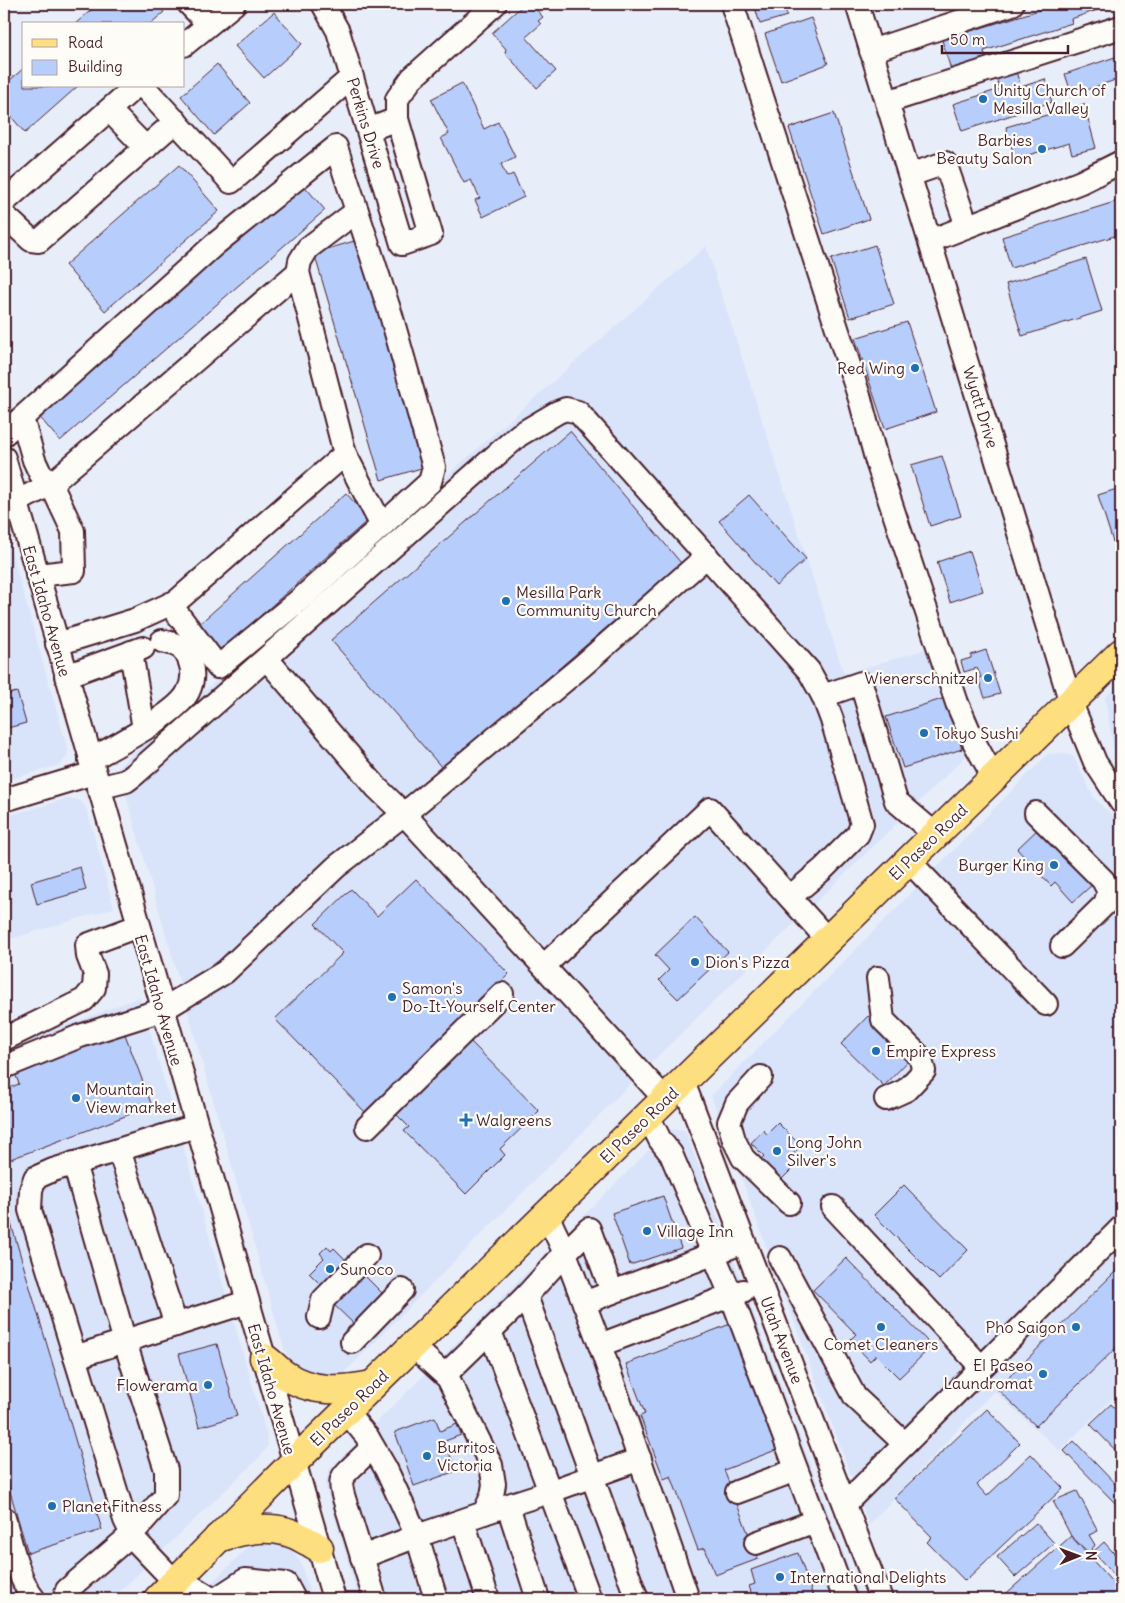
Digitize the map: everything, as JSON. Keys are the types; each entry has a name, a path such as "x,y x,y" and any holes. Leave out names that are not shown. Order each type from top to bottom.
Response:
{"main road":[{"name":"El Paseo Road","path":"170,1586 372,1385 1121,653"},
{"path":"264,1358 283,1374 309,1387 332,1390 372,1385"},
{"path":"218,1538 242,1530 263,1528 287,1532 319,1548"}],"street":[{"path":"189,4 208,24"},
{"path":"185,44 234,4"},
{"name":"Perkins Drive","path":"323,4 338,31 402,244 431,234 398,118"},
{"path":"368,130 398,118 397,99 412,78 495,4"},
{"path":"732,4 860,399 877,462 957,703 973,740 994,778"},
{"name":"Wyatt Drive","path":"859,4 871,51 1071,703 1095,762 1121,802"},
{"path":"871,51 1012,4"},
{"path":"887,102 1121,27"},
{"path":"145,88 231,182 352,77"},
{"path":"4,202 134,88"},
{"path":"109,110 146,148"},
{"path":"4,215 31,240 39,241 176,122"},
{"path":"4,434 214,245 336,147 391,315 434,467 430,482 303,597 218,667 170,604"},
{"path":"342,167 375,151"},
{"path":"930,241 1081,182 1121,162"},
{"path":"910,175 945,163 966,226"},
{"path":"357,211 308,248 300,261 298,272 345,454 382,526"},
{"path":"16,502 51,484 298,272"},
{"path":"94,774 126,781 519,435 542,420 566,410 578,412 809,671 824,696 862,824 858,834 790,897"},
{"path":"22,418 34,460 40,473 51,484 73,531 74,571 37,575"},
{"path":"57,644 135,620 178,600 345,454"},
{"name":"East Idaho Avenue","path":"4,458 319,1548 327,1597"},
{"path":"4,1067 80,1036 162,1010 226,972 336,867 404,814 582,666 707,556"},
{"path":"4,800 94,774 144,729 167,715 188,694 194,673 188,654 177,644 146,647 66,676"},
{"path":"144,729 146,647"},
{"path":"267,658 377,788 404,814 665,1099 660,1140 672,1154 731,1296 845,1599"},
{"path":"824,696 861,683 896,801 936,835"},
{"path":"544,966 710,809 828,940"},
{"path":"1036,813 1103,880 1109,892 1105,904 1062,946"},
{"path":"909,861 1046,1004"},
{"path":"4,1038 84,1000 94,988 95,974 88,956 88,945 138,926"},
{"path":"878,978 883,1020 920,1057 924,1071 906,1090 886,1100"},
{"path":"366,1127 502,994"},
{"path":"760,1077 736,1103 729,1122 734,1140 743,1158 789,1203"},
{"name":"Utah Avenue","path":"665,1099 744,1242 881,1599"},
{"path":"196,1126 74,1163 35,1178 30,1190 30,1210 125,1520 135,1540 170,1586 214,1599 245,1580 286,1584 294,1599"},
{"path":"119,1150 176,1325"},
{"path":"64,1599 67,1590 132,1534 166,1495 166,1470 125,1342 74,1163"},
{"path":"833,1207 981,1367"},
{"path":"546,1215 565,1253 600,1346 688,1599"},
{"path":"845,1504 1121,1228"},
{"path":"445,1375 526,1296 565,1253 590,1229 612,1292"},
{"path":"584,1303 744,1242"},
{"path":"319,1317 323,1300 367,1255"},
{"path":"780,1258 854,1398 905,1444"},
{"path":"600,1346 760,1284"},
{"path":"352,1342 402,1290"},
{"path":"526,1296 637,1599"},
{"path":"75,1357 247,1302"},
{"path":"490,1331 590,1599"},
{"path":"413,1346 448,1378 474,1427 491,1465 494,1484 492,1496 473,1517"},
{"path":"346,1411 368,1438 386,1469 417,1536 436,1599"},
{"path":"368,1438 370,1449 364,1458 344,1476 341,1484 375,1599"},
{"path":"362,1557 417,1536 640,1459"},
{"path":"737,1492 796,1470"},
{"path":"508,1506 538,1599"},
{"path":"473,1517 488,1599"},
{"path":"4,1518 28,1593 34,1599"},
{"path":"756,1543 815,1521"}],"shaded area":[{"path":"706,246 844,674 930,648 966,756 662,1052 349,1368 340,1375 327,1378 294,1367 284,1349 118,767"},
{"path":"4,525 68,750 67,757 60,765 4,781"},
{"path":"1121,682 1121,763 1114,753 1105,698"},
{"path":"1060,753 1073,756 1095,799 1121,823 1121,1390 1060,1451 994,1391 869,1525 711,1096 1048,754"},
{"path":"65,799 75,799 82,802 87,810 114,908 4,941 4,817"},
{"path":"140,997 267,1436 268,1445 258,1459 112,1599 4,1599 4,1049"},
{"path":"670,1129 685,1130 861,1599 359,1599 325,1485 329,1470"},
{"path":"263,1540 286,1546 295,1554 301,1564 312,1599 195,1599 244,1551 254,1543"}],"building":[{"path":"98,4 156,4 164,12 152,22 77,22"},
{"path":"365,4 387,4 387,5 366,9"},
{"path":"524,4 531,4 543,17 538,21 541,24 526,37 556,71 537,88 505,53 506,49 492,33"},
{"path":"754,4 784,4 787,16 760,24"},
{"path":"1058,4 1105,4 1106,7 1071,19 1072,23 984,51 986,58 951,70 942,40"},
{"path":"274,12 302,44 264,78 235,46"},
{"path":"811,18 828,64 781,81 765,34"},
{"path":"1121,55 1121,78 1072,95 1065,74"},
{"path":"217,64 250,103 214,135 181,96"},
{"path":"22,70 22,88 76,88 25,133 4,108 4,85"},
{"path":"1016,72 1021,87 1045,79 1052,102 962,131 953,104 1000,89 996,78"},
{"path":"462,83 484,129 498,122 515,157 501,164 507,177 513,174 524,197 483,217 475,200 480,198 471,180 464,183 441,138 449,134 431,99"},
{"path":"1084,104 1096,148 1072,154 1069,143 1015,159 1006,127"},
{"path":"834,113 869,219 824,234 789,128"},
{"path":"179,165 219,211 105,311 65,265"},
{"path":"301,182 325,210 60,441 36,413"},
{"path":"1121,200 1121,234 1011,268 1002,237"},
{"path":"361,239 428,466 381,480 314,253"},
{"path":"875,245 894,304 850,318 831,259"},
{"path":"1086,259 1102,311 1022,336 1006,284"},
{"path":"907,322 936,412 885,429 855,338"},
{"name":"Mesilla Park Community Church","path":"570,431 681,563 443,769 331,640"},
{"path":"942,456 961,516 930,526 911,465"},
{"path":"1120,488 1121,547 1119,547 1117,540 1113,542 1098,495"},
{"path":"346,493 369,519 220,652 197,626"},
{"path":"749,495 806,559 776,586 719,521"},
{"path":"970,551 983,591 950,602 937,562"},
{"path":"986,650 1000,694 985,698 978,678 981,677 977,668 964,672 961,661"},
{"path":"17,692 26,723 4,729 4,695"},
{"name":"Tokyo Sushi","path":"945,698 962,749 903,768 886,717"},
{"name":"Burger King","path":"1040,827 1093,884 1073,902 1055,882 1051,886 1017,849"},
{"path":"80,867 86,890 37,904 31,882"},
{"name":"Samon's Do-It-Yourself Center","path":"416,879 509,974 366,1113 275,1019 343,953 315,924 351,889 377,916"},
{"path":"695,917 728,952 678,999 659,980 669,970 655,955"},
{"name":"Empire Express","path":"868,1016 911,1058 884,1086 841,1044"},
{"name":"Mountain View market","path":"123,1029 152,1106 8,1160 4,1149 4,1090 19,1084 14,1070"},
{"name":"Walgreens","path":"470,1041 539,1111 500,1149 505,1155 466,1194 404,1131 409,1127 396,1114"},
{"path":"778,1123 801,1146 794,1153 801,1160 780,1181 759,1161 764,1156 751,1143 763,1130 767,1134"},
{"path":"904,1185 968,1250 939,1280 874,1215"},
{"name":"Village Inn","path":"663,1196 681,1248 630,1265 612,1213"},
{"path":"4,1200 102,1530 28,1553 4,1471"},
{"name":"Sunoco","path":"327,1246 331,1251 334,1248 351,1265 325,1289 309,1273 324,1258 320,1253"},
{"path":"846,1258 932,1346 899,1378 876,1355 870,1361 850,1340 856,1334 813,1290"},
{"path":"1121,1266 1121,1343 1036,1426 997,1389"},
{"name":"Sunoco","path":"360,1271 386,1297 357,1327 330,1301"},
{"path":"733,1323 781,1448 724,1470 758,1559 715,1575 705,1548 698,1550 671,1476 664,1479 640,1416 645,1414 626,1364"},
{"name":"Flowerama","path":"217,1344 237,1416 199,1427 179,1354"},
{"path":"1111,1404 1121,1415 1121,1456 1090,1424"},
{"path":"987,1409 1020,1443 977,1485 987,1496 1031,1454 1063,1488 965,1581 927,1542 932,1537 894,1498"},
{"name":"Burritos Victoria","path":"435,1417 440,1431 457,1424 461,1435 445,1441 456,1471 414,1486 395,1432"},
{"path":"1074,1441 1121,1490 1121,1499 1116,1504 1064,1451"},
{"path":"1077,1491 1098,1531 1089,1535 1095,1545 1089,1553 1071,1536 1053,1501"},
{"path":"1036,1523 1054,1543 1015,1577 997,1557"},
{"path":"1071,1536 1121,1592 1121,1599 1000,1599"},
{"path":"1104,1542 1121,1561 1121,1582 1093,1552"},
{"name":"International Delights","path":"798,1553 814,1599 762,1599 760,1595 753,1598 749,1586 755,1584 751,1570"},
{"path":"247,1593 277,1597 276,1599 246,1599"}],"place":[{"name":"Unity Church of Mesilla Valley","path":"983,99"},
{"name":"Barbies Beauty Salon","path":"1042,149"},
{"name":"Red Wing","path":"915,368"},
{"name":"Mesilla Park Community Church","path":"506,601"},
{"name":"Wienerschnitzel","path":"988,678"},
{"name":"Tokyo Sushi","path":"924,733"},
{"name":"Burger King","path":"1054,865"},
{"name":"Dion's Pizza","path":"695,962"},
{"name":"Samon's Do-It-Yourself Center","path":"392,997"},
{"name":"Empire Express","path":"876,1051"},
{"name":"Mountain View market","path":"76,1098"},
{"name":"Walgreens","path":"466,1120"},
{"name":"Long John Silver's","path":"777,1151"},
{"name":"Village Inn","path":"647,1231"},
{"name":"Sunoco","path":"330,1269"},
{"name":"Comet Cleaners","path":"881,1327"},
{"name":"Pho Saigon","path":"1076,1327"},
{"name":"El Paseo Laundromat","path":"1043,1374"},
{"name":"Flowerama","path":"208,1385"},
{"name":"Burritos Victoria","path":"427,1456"},
{"name":"Planet Fitness","path":"52,1506"},
{"name":"International Delights","path":"780,1577"}]}
